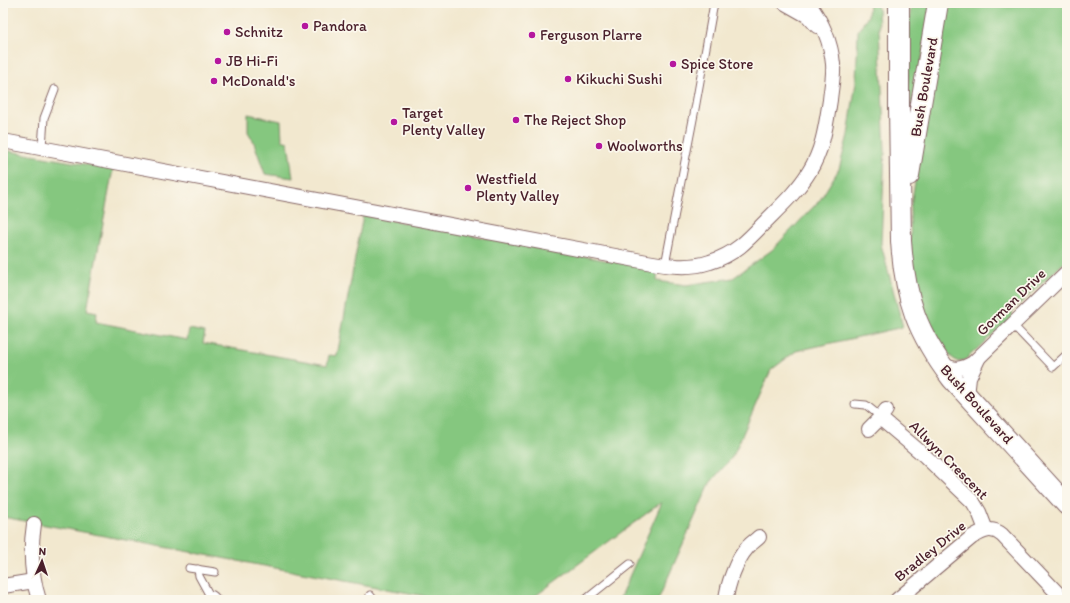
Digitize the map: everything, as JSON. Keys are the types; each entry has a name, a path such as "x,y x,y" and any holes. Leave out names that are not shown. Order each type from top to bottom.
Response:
{"main road":[{"name":"Bush Boulevard","path":"899,3 902,256 907,291 914,315 939,362 967,396 1067,505"},
{"name":"Bush Boulevard","path":"902,219 938,3"}],"street":[{"path":"785,3 808,16 818,27 827,41"},
{"path":"3,141 665,265 689,267 710,262 732,253 746,242 779,208 803,180 818,155 823,140 833,71 832,56 819,19 808,3"},
{"path":"892,3 899,33"},
{"name":"Gorman Drive","path":"979,357 1067,272"},
{"path":"939,362 947,368 962,368 973,363 979,357"},
{"path":"967,396 970,374 979,357"},
{"path":"869,429 882,415"},
{"name":"Allwyn Crescent","path":"882,415 973,502 979,512 986,530"},
{"path":"34,524 32,548 34,581 39,600"},
{"path":"986,530 991,529 1002,535 1064,600"},
{"name":"Bradley Drive","path":"897,600 972,537 986,530"},
{"path":"726,600 730,585 742,555 747,547 759,537"},
{"path":"3,586 34,581"}],"lane":[{"path":"665,265 714,3"},
{"path":"42,148 44,118 55,89"},
{"path":"1012,324 1053,367 1067,354"},
{"path":"855,404 866,405 882,415"},
{"path":"585,600 630,564"},
{"path":"189,568 215,572"},
{"path":"198,569 201,581 212,599"}],"green space":[{"path":"869,3 876,3 878,8 885,150 881,244 903,327 796,351 771,370 733,456 710,483 658,600 619,600 662,502 530,600 446,600 3,517 3,150 113,169 87,310 97,312 96,322 187,340 189,329 205,332 203,343 327,365 329,355 337,356 363,215 658,270 657,281 686,285 733,278 772,250 820,200 839,169 848,135 856,82 858,31 868,16"},
{"path":"911,3 932,3 909,128 907,51"},
{"path":"947,3 1067,3 1067,260 1012,311 1012,317 965,360 958,362 951,357 928,323 923,312 911,268 910,210"},
{"path":"248,114 281,121 282,140 288,142 293,178 265,174 253,140 248,132"}],"place":[{"name":"Pandora","path":"305,26"},
{"name":"Schnitz","path":"227,32"},
{"name":"Ferguson Plarre","path":"532,35"},
{"name":"JB Hi-Fi","path":"218,61"},
{"name":"Spice Store","path":"673,64"},
{"name":"Kikuchi Sushi","path":"568,79"},
{"name":"McDonald's","path":"214,81"},
{"name":"The Reject Shop","path":"516,120"},
{"name":"Target Plenty Valley","path":"394,122"},
{"name":"Woolworths","path":"599,146"},
{"name":"Westfield Plenty Valley","path":"468,188"}]}
